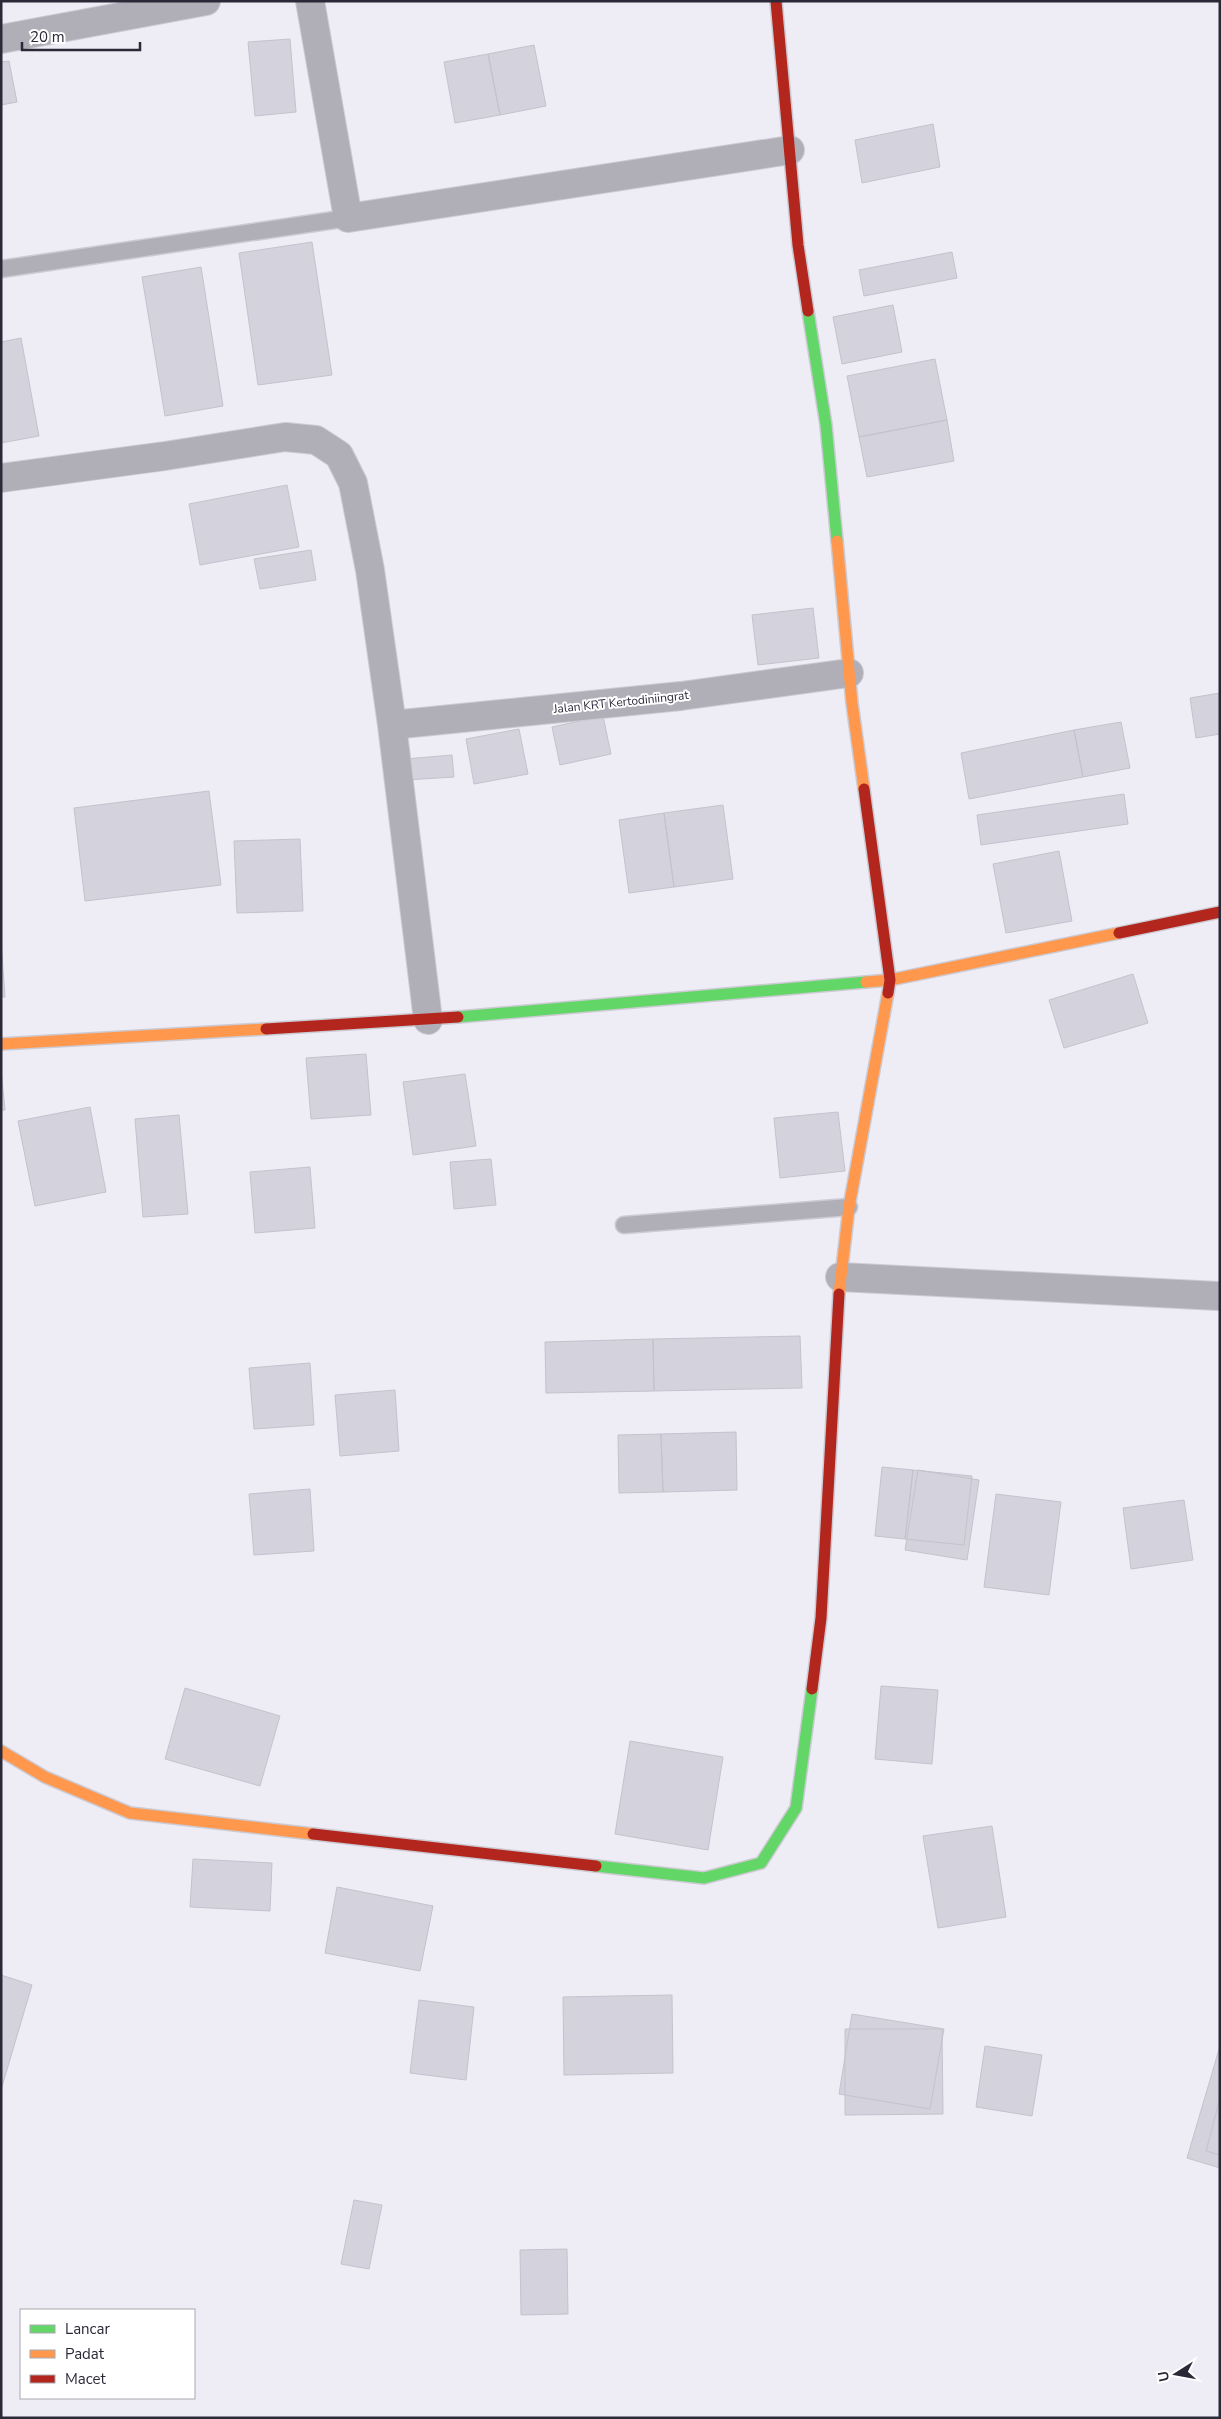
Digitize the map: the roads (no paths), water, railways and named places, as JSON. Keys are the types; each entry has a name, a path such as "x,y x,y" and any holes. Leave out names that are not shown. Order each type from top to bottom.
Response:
{"street":[{"path":"1,39 206,1"},
{"path":"310,1 348,218 790,150"},
{"path":"1,1751 45,1777 130,1813 704,1878 761,1863 796,1808 821,1618 840,1277 849,1207 890,980 849,673 826,425 798,245 776,1"},
{"path":"1,478 165,456 285,436 316,440 339,454 353,483 368,560 392,725 428,1020"},
{"name":"Jalan KRT Kertodiniingrat","path":"392,725 681,696 849,673"},
{"path":"1,1044 428,1020 890,980 1220,912"},
{"path":"840,1277 1218,1296"}],"lane":[{"path":"1,269 348,218"},
{"path":"624,1226 849,1207"}]}
